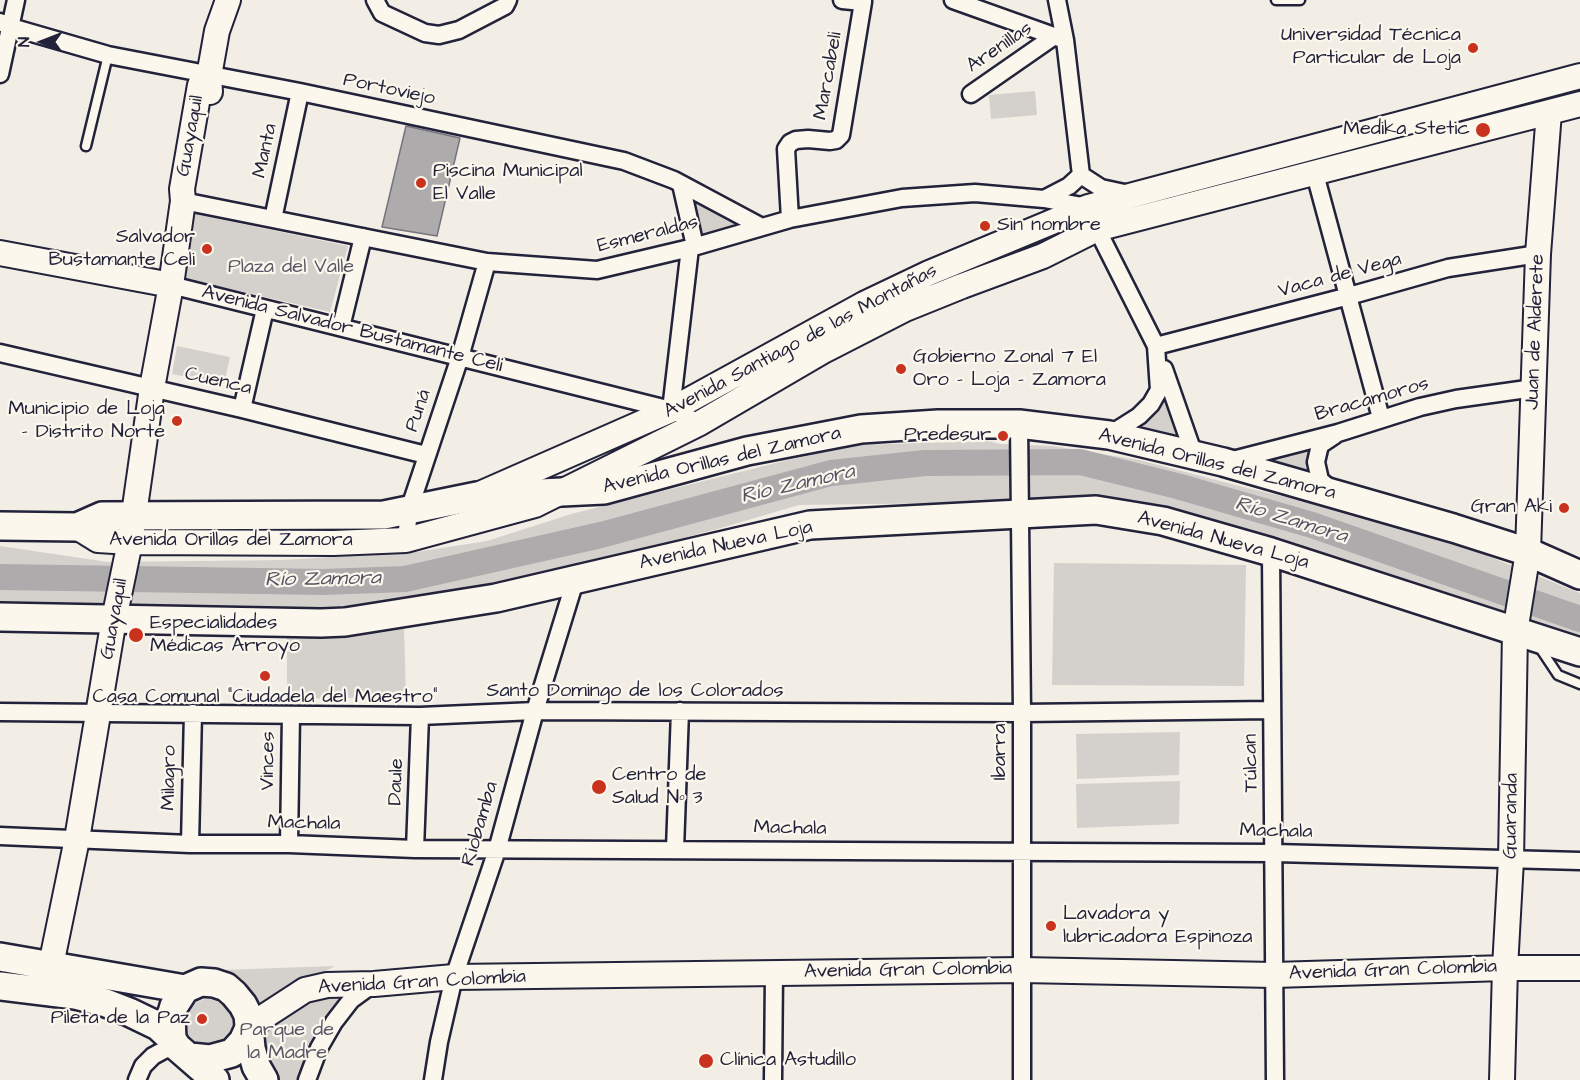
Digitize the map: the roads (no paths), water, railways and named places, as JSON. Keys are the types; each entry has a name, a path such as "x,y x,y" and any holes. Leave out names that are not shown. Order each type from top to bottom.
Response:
{"main road":[{"name":"Guayaquil","path":"51,965 77,839 114,619 132,529 152,388 171,285 183,201 191,191 211,87 209,76 217,31 228,0"},
{"name":"Avenida Santiago de las Montañas","path":"562,492 700,423 825,350 905,309 1043,256 1093,218 1133,194 1580,76"},
{"name":"Avenida Santiago de las Montañas","path":"477,496 671,410 875,299 929,273 1093,218 1315,174 1580,104"},
{"name":"Juan de Alderete","path":"1528,552 1538,254 1549,112"},
{"name":"Avenida Salvador Bustamante Celi","path":"0,253 171,285"},
{"name":"Avenida Orillas del Zamora","path":"132,529 384,515 477,496 604,490 747,451 861,429 938,424 1109,435 1223,462 1392,509 1528,552 1580,575"},
{"name":"Avenida Orillas del Zamora","path":"0,526 76,527 102,516 132,529 334,543 406,540 535,505 562,492"},
{"name":"Avenida Nueva Loja","path":"0,617 345,622 496,598 810,525 1019,507 1096,510 1163,521 1271,552 1580,652"},
{"name":"Guaranda","path":"1502,1080 1505,968 1528,552"},
{"path":"0,957 185,989"},
{"name":"Avenida Gran Colombia","path":"248,1030 305,990 327,985 374,984 454,977 1022,970 1274,975 1580,968"},
{"path":"180,1048 171,1016 174,1006 185,989 201,982 226,987 243,1005 248,1015 248,1030 256,1065 264,1080"},
{"path":"0,987 75,995 129,1012 158,1026 215,1080"},
{"path":"180,1048 210,1059 232,1053 243,1041 248,1030"}],"street":[{"path":"0,74 5,25 16,0"},
{"path":"375,0 382,13 424,33 439,35 459,30 505,6 508,0"},
{"path":"842,0 863,1"},
{"name":"Arenillas","path":"953,0 1059,39"},
{"path":"1057,0 1059,39 1081,175 1101,188 1133,194"},
{"name":"Marcabeli","path":"789,219 786,149 790,142 796,140 830,141 836,140 841,135 863,1"},
{"name":"Portoviejo","path":"5,25 108,55 300,92 624,160 681,184 760,226"},
{"name":"Arenillas","path":"971,94 1059,39"},
{"name":"Manta","path":"273,219 300,92"},
{"path":"1315,174 1381,418"},
{"path":"1044,199 1069,186 1081,175"},
{"path":"671,410 692,247 681,184"},
{"name":"Esmeraldas","path":"183,201 487,262 558,269 597,270 692,247 789,219 902,198 975,194 1044,199 1093,218"},
{"path":"1093,218 1156,346 1194,455"},
{"path":"341,327 363,237"},
{"name":"Vaca de Vega","path":"1156,346 1448,268 1538,254"},
{"name":"Puná","path":"406,540 409,510 460,357 487,262"},
{"name":"Avenida Salvador Bustamante Celi","path":"171,285 671,410 700,423"},
{"path":"242,409 265,309"},
{"path":"1109,435 1139,416 1160,390 1156,346"},
{"name":"Cuenca","path":"0,353 242,409 426,455"},
{"name":"Bracamoros","path":"1223,462 1338,433 1419,406 1534,388"},
{"name":"Ibarra","path":"1019,431 1022,1080"},
{"path":"1338,433 1320,445 1316,462 1320,480 1340,496"},
{"name":"Túlcan","path":"1271,552 1275,1080"},
{"name":"Riobamba","path":"433,1080 454,977 497,850 535,711 575,581"},
{"name":"Santo Domingo de los Colorados","path":"0,712 420,716 535,711 1022,713 1271,710"},
{"path":"675,849 680,711"},
{"name":"Milagro","path":"190,844 193,713"},
{"name":"Vinces","path":"289,844 291,715"},
{"name":"Daule","path":"415,849 420,716"},
{"name":"Machala","path":"0,836 190,844 289,844 415,849 1275,853 1580,861"},
{"path":"773,1080 774,973"},
{"path":"307,1080 319,1048 334,1022 351,1000 374,984"},
{"path":"137,1080 142,1066 153,1056 164,1050 180,1048"}],"lane":[{"path":"1276,0 1300,0"},
{"path":"86,146 108,55"},
{"path":"1524,635 1558,675 1580,684"}],"waterway":[{"name":"Río Zamora","path":"0,577 323,582 405,579 601,535 831,473 925,463 1080,462 1177,486 1312,525 1580,619"}],"place":[{"name":"Universidad Técnica Particular de Loja","path":"1473,48"},
{"name":"Medika Stetic","path":"1483,130"},
{"name":"Piscina Municipal El Valle","path":"421,183"},
{"name":"Sin nombre","path":"985,226"},
{"name":"Salvador Bustamante Celi","path":"207,249"},
{"name":"Gobierno Zonal 7 El Oro - Loja - Zamora","path":"901,369"},
{"name":"Municipio de Loja - Distrito Norte","path":"177,421"},
{"name":"Predesur","path":"1003,436"},
{"name":"Gran Aki","path":"1564,508"},
{"name":"Especialidades Médicas Arroyo","path":"136,635"},
{"name":"Casa Comunal \"Ciudadela del Maestro\"","path":"265,676"},
{"name":"Centro de Salud Nº 3","path":"599,787"},
{"name":"Lavadora y lubricadora Espinoza","path":"1051,926"},
{"name":"Pileta de la Paz","path":"202,1019"},
{"name":"Clínica Astudillo","path":"706,1061"}],"park label":[{"name":"Plaza del Valle","path":"291,268"},
{"name":"Parque de la Madre","path":"287,1042"}]}
